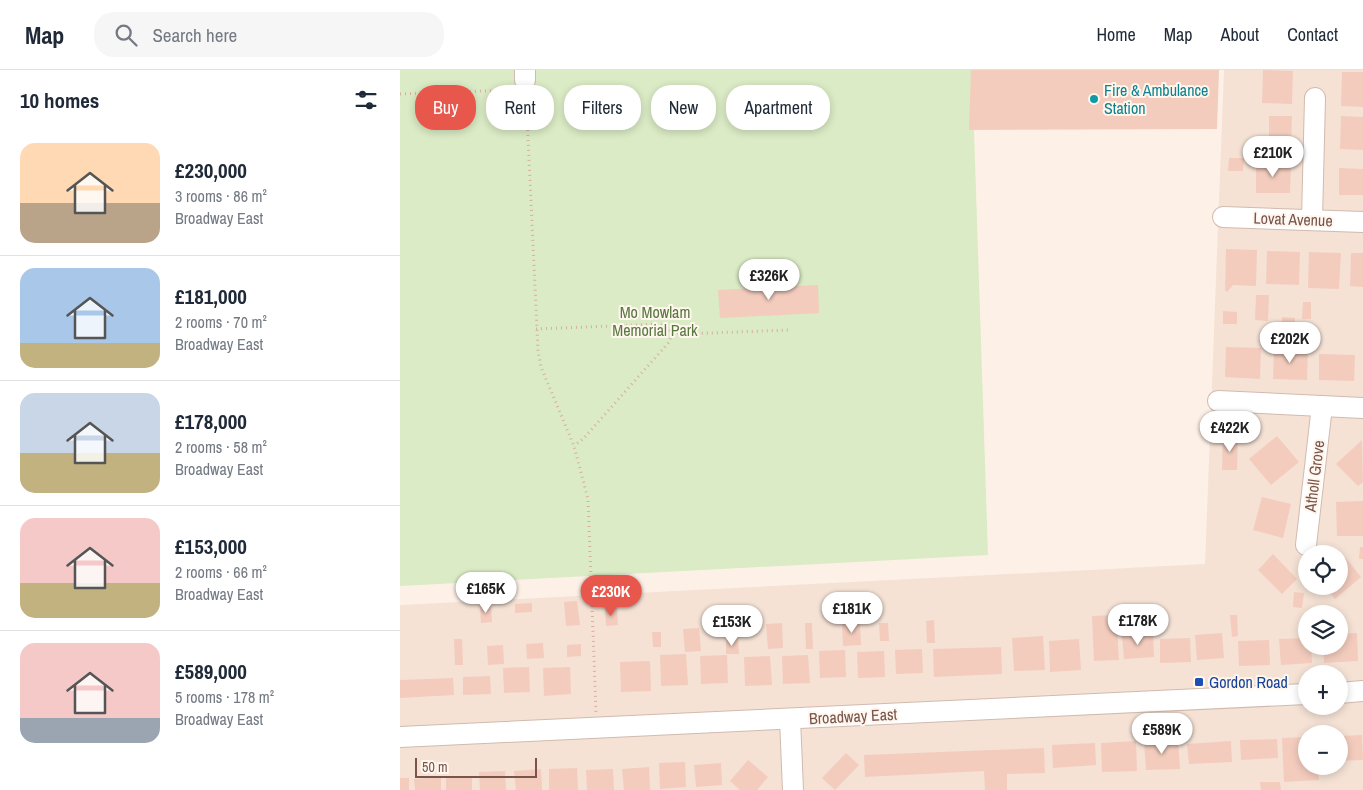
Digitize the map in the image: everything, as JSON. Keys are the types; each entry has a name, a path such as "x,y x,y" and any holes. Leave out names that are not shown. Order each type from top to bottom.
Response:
{"street":[{"path":"1312,219 1316,98"},
{"name":"Lovat Avenue","path":"1222,217 1363,222"},
{"path":"1218,401 1363,408"},
{"name":"Atholl Grove","path":"1306,545 1322,406"},
{"path":"1348,693 1363,692"},
{"name":"Broadway East","path":"400,737 1298,694"},
{"path":"790,719 793,790"}],"path":[{"path":"400,94 525,80 536,329 541,367 574,446 588,499 596,728"},
{"path":"536,329 660,324 672,332 684,334 789,330"},
{"path":"574,446 584,438 670,341 672,332"}],"shaded area":[{"path":"1224,70 1363,70 1363,790 400,790 400,605 1205,564"}],"green space":[{"name":"Mo Mowlam Memorial Park","path":"400,70 972,70 988,555 400,586"}],"building":[{"name":"Fire & Ambulance Station","path":"971,70 1219,70 1217,129 969,130"},
{"path":"1263,70 1293,71 1292,104 1262,103"},
{"path":"1342,72 1363,72 1363,107 1341,106"},
{"path":"1269,116 1292,116 1291,149 1269,149"},
{"path":"1341,116 1363,117 1363,150 1340,149"},
{"path":"1229,158 1244,158 1243,171 1228,171"},
{"path":"1256,164 1291,164 1290,193 1256,193"},
{"path":"1339,168 1363,169 1363,195 1339,195"},
{"path":"1226,249 1257,250 1256,286 1233,285 1227,292 1225,290"},
{"path":"1267,251 1300,252 1299,285 1266,284"},
{"path":"1309,252 1341,253 1339,289 1308,288"},
{"path":"1351,253 1363,253 1363,287 1350,286"},
{"path":"818,285 819,313 720,318 718,290"},
{"path":"1256,295 1269,295 1268,321 1255,320"},
{"path":"1303,302 1311,302 1311,319 1302,319"},
{"path":"1223,311 1237,312 1237,324 1223,324"},
{"path":"1282,317 1295,318 1295,329 1282,328"},
{"path":"1226,347 1261,348 1260,379 1225,377"},
{"path":"1274,349 1308,350 1307,380 1273,379"},
{"path":"1319,354 1355,355 1354,381 1319,380"},
{"path":"1223,435 1238,436 1237,470 1222,470"},
{"path":"1277,436 1299,462 1271,485 1249,459"},
{"path":"1362,440 1363,482 1358,486 1336,464"},
{"path":"1262,497 1291,504 1283,538 1253,530"},
{"path":"1363,501 1363,536 1337,536 1336,502"},
{"path":"1360,547 1363,547 1363,559 1359,559"},
{"path":"1273,554 1297,579 1282,594 1258,570"},
{"path":"1348,561 1361,577 1348,588"},
{"path":"1294,592 1298,592 1298,595 1304,595 1302,605 1298,605 1298,608 1293,607"},
{"path":"1332,595 1340,595 1335,599"},
{"path":"577,601 580,625 566,626 564,602"},
{"path":"532,603 532,612 515,613 515,604"},
{"path":"491,605 492,622 481,623 480,606"},
{"path":"605,608 617,608 618,625 606,626"},
{"path":"1116,615 1119,660 1094,661 1092,616"},
{"path":"1230,615 1237,615 1238,636 1232,637"},
{"path":"934,620 935,643 927,643 926,621"},
{"path":"860,622 861,645 843,646 842,623"},
{"path":"782,623 783,648 768,649 766,624"},
{"path":"805,623 812,623 813,649 806,649"},
{"path":"879,623 888,623 889,641 880,641"},
{"path":"699,628 701,651 685,652 683,629"},
{"path":"652,632 661,632 661,647 653,647"},
{"path":"1222,633 1224,658 1197,660 1195,635"},
{"path":"1357,633 1358,661 1324,663 1324,655 1348,655 1348,634"},
{"path":"1153,634 1154,657 1124,659 1122,636"},
{"path":"1043,636 1045,670 1014,671 1012,638"},
{"path":"1190,638 1191,662 1160,663 1160,639"},
{"path":"1298,638 1298,655 1312,655 1312,663 1281,665 1279,639"},
{"path":"454,639 462,639 463,665 455,665"},
{"path":"738,639 739,654 726,654 726,640"},
{"path":"1079,639 1081,670 1050,672 1049,641"},
{"path":"1269,640 1270,665 1239,666 1238,641"},
{"path":"543,643 544,658 527,659 526,644"},
{"path":"581,644 581,656 567,657 567,645"},
{"path":"503,645 504,664 488,665 487,646"},
{"path":"1001,647 1002,674 934,677 933,649"},
{"path":"922,649 923,673 896,674 895,650"},
{"path":"845,650 846,677 820,678 819,651"},
{"path":"884,651 885,677 858,678 857,652"},
{"path":"686,654 688,685 661,686 660,655"},
{"path":"727,655 728,683 701,684 700,656"},
{"path":"808,655 810,683 783,684 782,656"},
{"path":"770,656 772,685 745,686 744,657"},
{"path":"650,661 651,691 621,692 620,662"},
{"path":"529,667 530,692 504,693 503,668"},
{"path":"570,667 571,694 544,696 543,668"},
{"path":"490,676 491,694 463,695 463,677"},
{"path":"453,678 454,695 400,698 400,680"},
{"path":"1362,735 1363,760 1348,761 1348,736"},
{"path":"1298,737 1298,775 1319,775 1319,780 1284,782 1282,738"},
{"path":"1277,739 1278,758 1241,760 1240,740"},
{"path":"1178,740 1180,769 1146,770 1144,742"},
{"path":"1136,741 1137,771 1102,772 1101,743"},
{"path":"1231,741 1232,762 1189,764 1187,744"},
{"path":"1095,743 1096,765 1053,768 1052,745"},
{"path":"1044,748 1045,773 1007,774 1007,790 985,790 984,771 865,777 864,755"},
{"path":"846,753 859,765 835,790 822,778"},
{"path":"748,760 768,777 757,790 740,790 730,781"},
{"path":"685,762 686,787 660,789 659,763"},
{"path":"721,763 722,785 696,787 694,765"},
{"path":"649,767 650,790 624,790 622,769"},
{"path":"577,768 578,790 549,790 549,769"},
{"path":"541,769 542,790 516,790 514,771"},
{"path":"613,769 614,790 587,790 586,770"},
{"path":"505,771 506,790 480,790 479,772"},
{"path":"472,776 472,790 446,790 446,777"},
{"path":"441,777 441,790 415,790 414,779"},
{"path":"400,778 409,778 409,790 400,790"},
{"path":"1260,782 1280,782 1281,790 1261,790"}],"place":[{"name":"Fire & Ambulance Station","path":"1094,99"},
{"name":"Gordon Road","path":"1199,682"}]}
